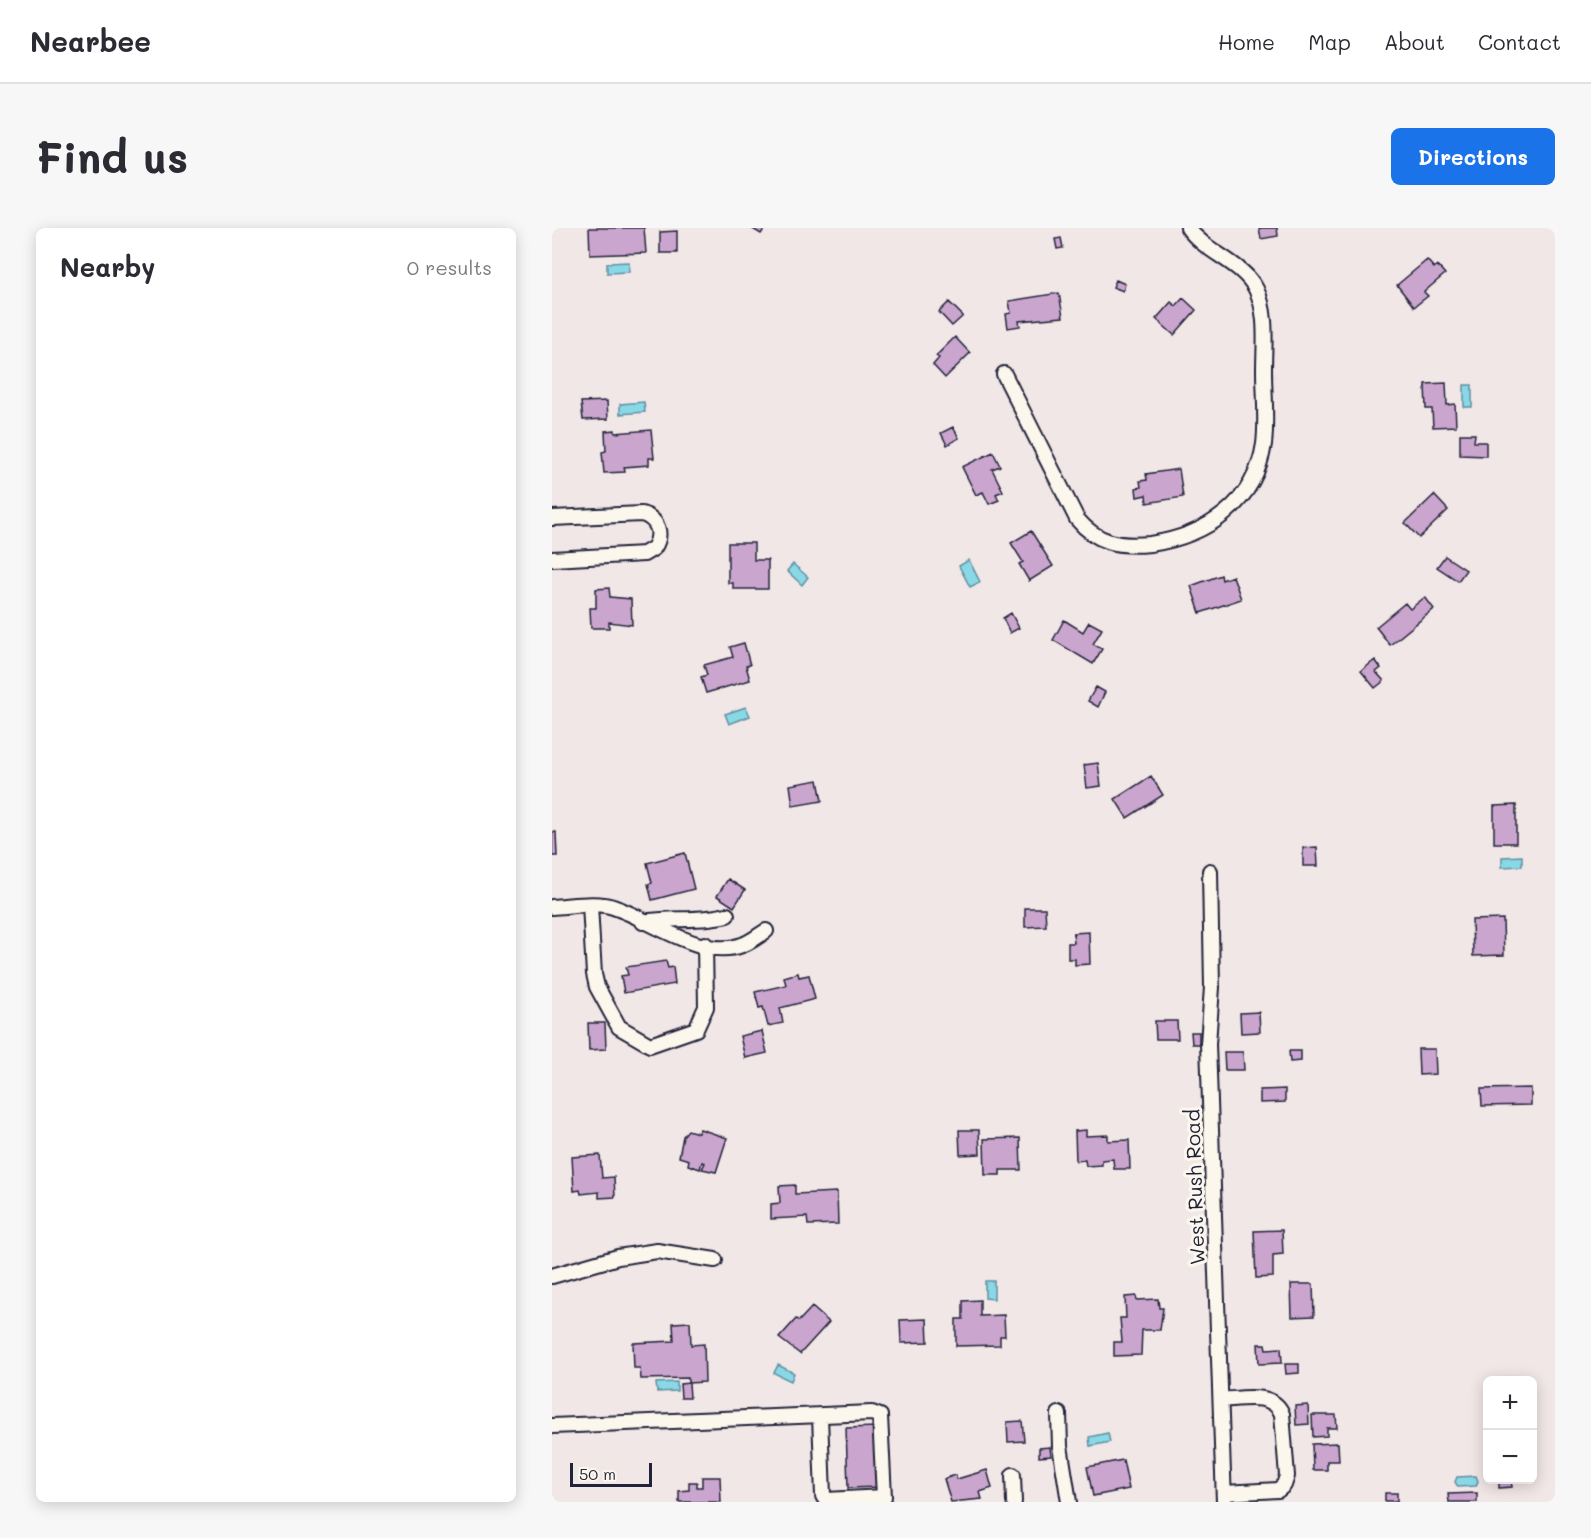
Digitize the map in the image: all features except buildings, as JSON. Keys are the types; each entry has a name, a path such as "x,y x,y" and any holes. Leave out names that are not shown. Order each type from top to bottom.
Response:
{"street":[{"path":"1004,374 1077,519 1089,532 1109,544 1134,546 1188,536 1218,521 1235,506 1248,488 1261,459 1265,429 1264,317 1256,289 1240,272 1202,244 1188,228"},
{"path":"552,518 642,514 655,521 659,532 654,548 644,554 552,559"},
{"name":"West Rush Road","path":"1210,871 1212,987 1208,1044 1224,1497"},
{"path":"552,907 590,905 615,907 668,934 705,944 733,947 743,945 766,930"},
{"path":"590,905 594,974 597,987 619,1027 650,1045 696,1029 706,1007 705,944"},
{"path":"643,922 661,919 707,920 727,915"},
{"path":"552,1276 618,1257 657,1251 716,1260"},
{"path":"1221,1400 1262,1398 1273,1401 1279,1407 1282,1414 1287,1476 1284,1485 1278,1490 1224,1497"},
{"path":"552,1426 872,1413 880,1416 884,1497 826,1500 823,1496 820,1416"},
{"path":"1059,1414 1060,1446 1069,1502"},
{"path":"1013,1475 1014,1502"}],"water":[{"path":"629,262 629,272 607,273 607,263"},
{"path":"1464,385 1472,385 1472,407 1464,407"},
{"path":"644,402 645,412 620,414 620,404"},
{"path":"969,560 980,582 970,587 959,566"},
{"path":"793,564 808,577 802,585 787,571"},
{"path":"746,707 750,716 729,724 725,714"},
{"path":"1522,856 1522,866 1502,867 1502,857"},
{"path":"985,1281 994,1281 994,1299 985,1298"},
{"path":"778,1365 794,1373 791,1381 774,1373"},
{"path":"677,1382 677,1391 657,1392 656,1383"},
{"path":"1108,1433 1110,1442 1090,1446 1089,1437"},
{"path":"1476,1476 1478,1481 1476,1486 1458,1487 1455,1482 1457,1477"}]}
